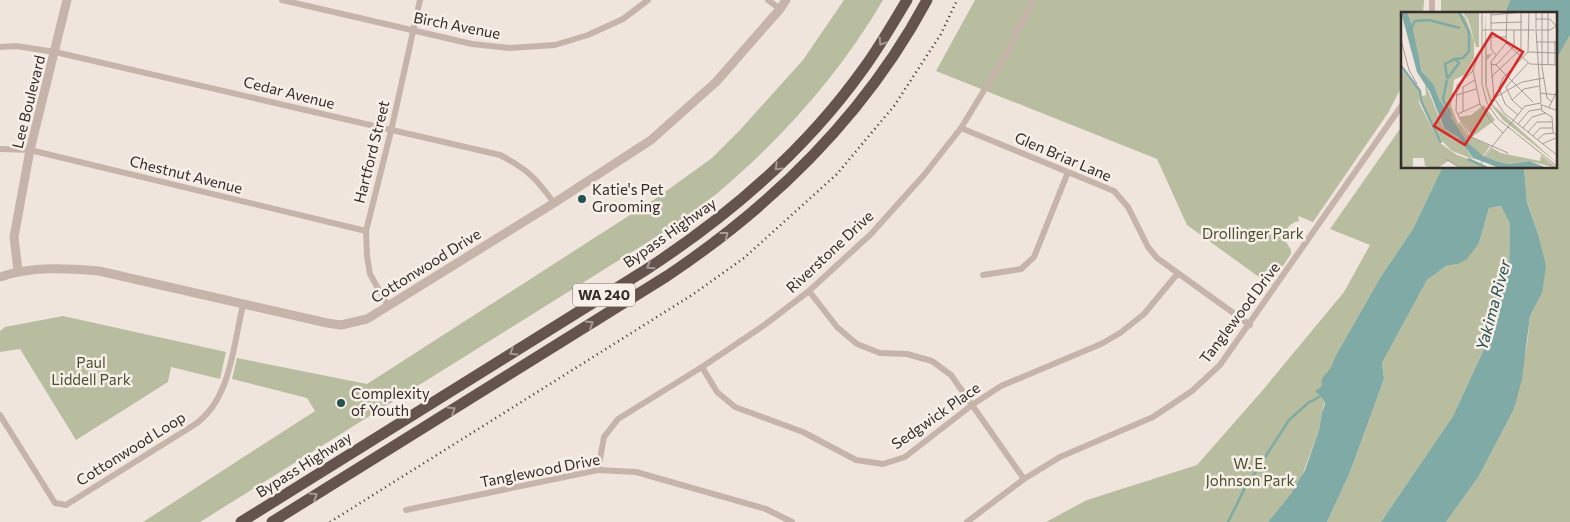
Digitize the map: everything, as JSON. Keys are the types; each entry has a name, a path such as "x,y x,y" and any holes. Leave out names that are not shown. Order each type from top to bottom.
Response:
{"highway":[{"name":"Bypass Highway","path":"241,522 644,271 710,225 760,185 814,130 864,68 907,0"},
{"name":"WA 240","path":"272,522 667,276 704,251 744,220 809,161 838,128 893,57 927,0"}],"street":[{"name":"Lee Boulevard","path":"18,271 14,237 30,150 67,0"},
{"name":"Birch Avenue","path":"282,0 472,44 509,48 554,45 588,35 623,19 648,0"},
{"name":"Hartford Street","path":"388,306 370,274 366,232 420,0"},
{"path":"768,0 780,9"},
{"name":"Cottonwood Drive","path":"0,277 18,271 73,269 100,271 327,324 341,325 367,319 554,203 651,140 716,82 786,0"},
{"name":"Riverstone Drive","path":"598,470 604,437 618,419 702,367 763,326 809,291 871,234 924,174 961,128 1007,53 1033,0"},
{"name":"Cedar Avenue","path":"0,47 16,46 55,52 500,155 521,166 540,184 554,203"},
{"name":"Tanglewood Drive","path":"967,522 1024,478 1060,457 1153,417 1192,391 1220,365 1250,325 1401,106"},
{"name":"Glen Briar Lane","path":"961,128 1114,192 1128,206 1148,247 1156,258 1250,325"},
{"name":"Chestnut Avenue","path":"0,149 30,150 366,232"},
{"path":"983,275 1021,269 1034,257 1068,172"},
{"name":"Sedgwick Place","path":"702,367 717,392 734,407 803,432 856,460 883,464 905,457 972,405 1001,386 1101,344 1120,333 1144,314 1178,273"},
{"path":"809,291 837,327 857,344 880,353 907,354 932,361 951,375 1024,478"},
{"name":"Cottonwood Loop","path":"0,415 55,503 66,505 194,425 209,413 221,395 243,305"},
{"name":"Tanglewood Drive","path":"406,510 598,470 636,472 766,509 792,522"}],"green space":[{"path":"844,0 883,0 866,28 807,105 739,175 682,220 200,522 143,522 315,411 307,398 232,379 237,358 367,384 658,197 712,158 803,60"},
{"name":"Drollinger Park","path":"975,0 1424,0 1423,12 1401,12 1401,88 1388,113 1313,222 1298,216 1299,221 1288,227 1285,240 1291,250 1291,254 1270,285 1187,225 1157,159 936,71"},
{"path":"1441,0 1510,0 1506,12 1441,12"},
{"path":"1570,35 1570,522 1446,522 1479,476 1514,409 1527,345 1530,316 1542,293 1538,234 1527,201 1524,169 1558,169 1558,56"},
{"name":"W. E. Johnson Park","path":"1401,127 1401,169 1442,169 1413,229 1380,278 1335,357 1319,430 1301,478 1268,522 1046,522 1087,500 1197,465 1262,391 1344,292 1370,245 1330,229"},
{"path":"1501,206 1510,224 1509,268 1485,347 1453,416 1381,522 1327,522 1350,472 1384,379 1382,363 1427,280 1446,266 1458,264 1479,243 1489,208"},
{"name":"Paul Liddell Park","path":"63,316 226,352 220,379 171,367 168,382 76,440 20,349 0,352 0,331 5,327"}],"water":[{"path":"1510,0 1570,0 1570,35 1558,56 1558,12 1506,12"},
{"path":"1442,169 1524,169 1527,202 1546,266 1542,293 1530,316 1522,379 1514,409 1479,476 1446,522 1381,522 1453,416 1485,347 1509,268 1510,224 1501,206 1489,208 1479,243 1467,259 1458,264 1446,266 1427,280 1382,363 1384,379 1350,472 1327,522 1268,522 1290,495 1305,470 1319,430 1325,404 1324,400 1315,391 1322,386 1322,379 1331,367 1380,278 1413,229"}],"waterway":[{"path":"1228,522 1244,490 1289,420 1308,403 1319,397"}],"railway":[{"path":"330,522 692,295 744,258 837,174 894,106 941,34 957,0"}],"place":[{"name":"Katie's Pet Grooming","path":"582,199"},
{"name":"Complexity of Youth","path":"341,403"}],"water label":[{"name":"Yakima River","path":"1493,305"}]}
